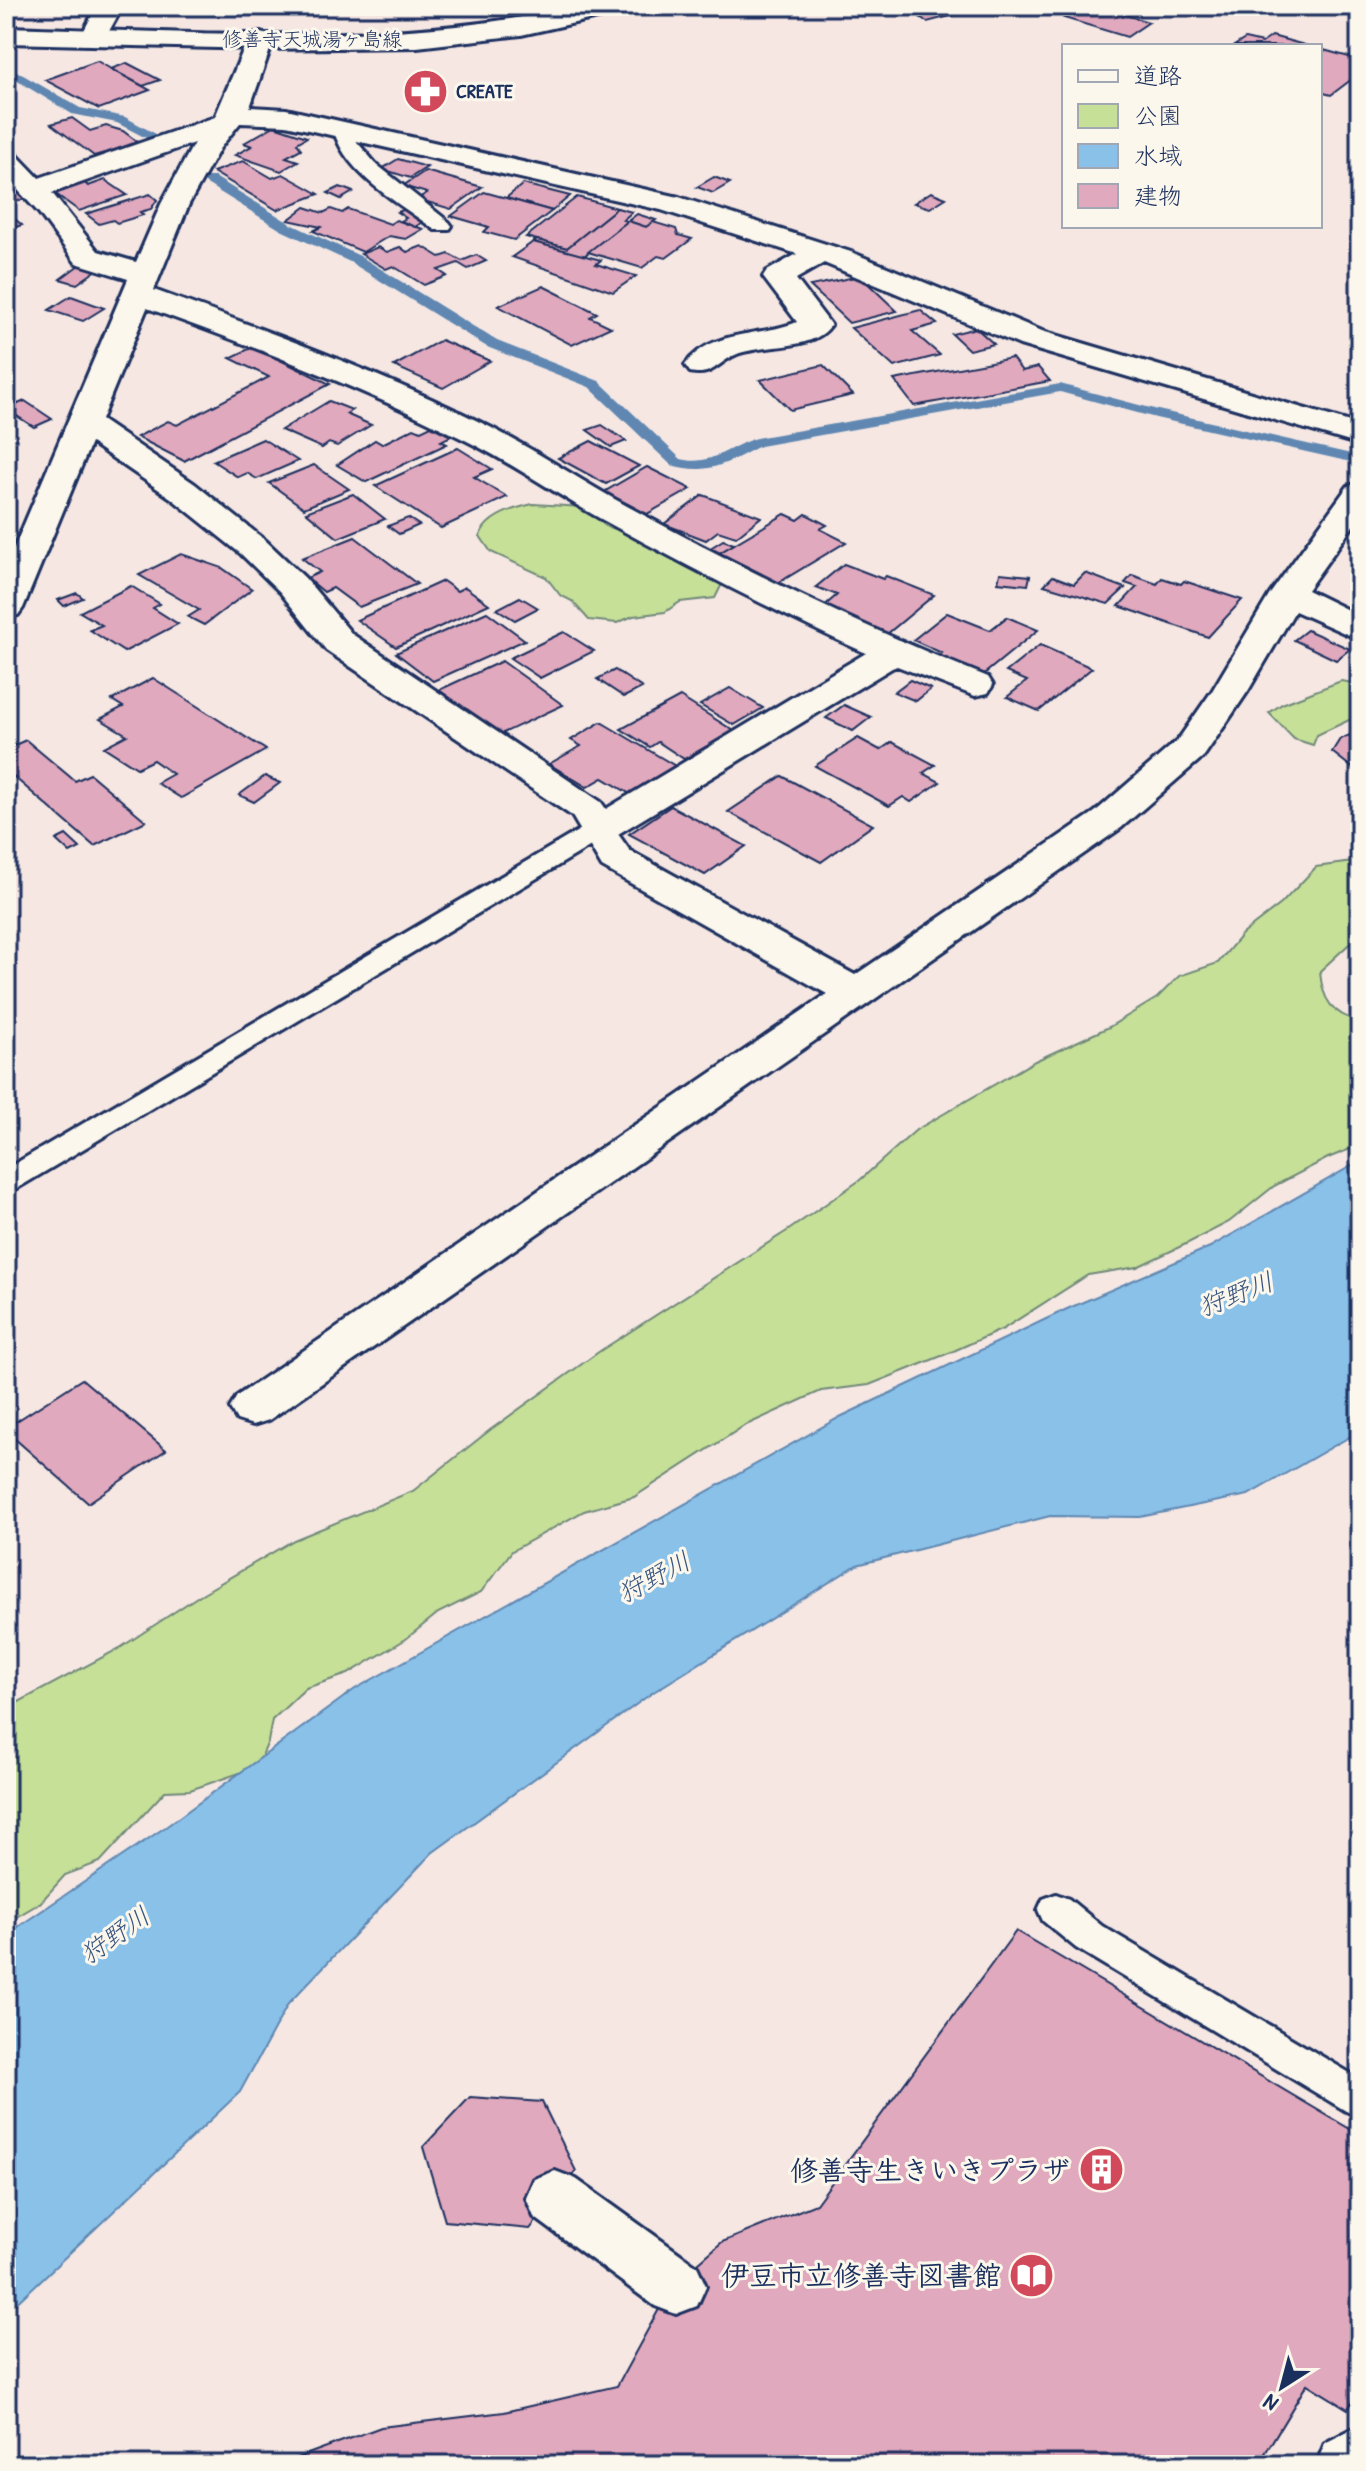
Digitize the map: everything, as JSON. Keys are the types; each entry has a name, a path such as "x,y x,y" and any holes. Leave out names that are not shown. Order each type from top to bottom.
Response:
{"street":[{"path":"94,36 110,6"},
{"name":"修善寺天城湯ヶ島線","path":"6,35 260,41 462,35 521,27 615,6"},
{"path":"6,608 175,204 207,145 229,119 260,41"},
{"path":"33,190 229,119 286,117 669,203 821,252 1031,338 1360,435"},
{"path":"6,160 87,257 465,428 734,576 895,654 975,685"},
{"path":"701,365 725,348 797,333 816,325 778,277 821,252"},
{"path":"84,423 211,510 299,591 339,642 588,810 597,831 616,859 854,992"},
{"path":"253,1408 1108,820 1191,748 1230,691 1287,594 1360,493"},
{"path":"1287,594 1360,629"},
{"path":"597,831 815,697 895,654"},
{"path":"555,2198 676,2286"},
{"path":"1347,2465 1360,2456"}],"lane":[{"path":"344,131 344,138 351,150 380,178 442,226"},
{"path":"6,1182 597,831"},
{"path":"1056,1910 1089,1937 1360,2099"}],"green space":[{"path":"533,504 583,507 607,527 631,532 649,546 694,564 707,578 722,584 715,598 680,602 665,612 633,616 617,623 589,620 572,601 560,595 546,577 491,552 480,536 494,518"},
{"path":"1341,681 1360,684 1360,715 1317,735 1313,745 1294,739 1269,713 1282,704"},
{"path":"1360,861 1360,934 1320,971 1323,990 1330,1004 1342,1015 1360,1022 1360,1145 1274,1186 1229,1222 1188,1243 1137,1267 1088,1275 1003,1329 949,1353 869,1385 821,1391 744,1426 634,1497 584,1511 512,1551 481,1592 438,1613 406,1639 348,1674 306,1688 272,1720 268,1742 257,1767 190,1790 165,1791 100,1862 65,1875 40,1903 6,1923 6,1713 13,1705 120,1648 200,1595 294,1540 413,1491 490,1430 600,1351 790,1229 860,1180 916,1130 1035,1061 1109,1027 1157,998 1179,976 1218,963 1242,934 1281,904 1316,867"}],"water":[{"name":"狩野川","path":"1360,1161 1360,1431 1248,1495 1140,1517 1050,1516 857,1565 652,1693 432,1853 288,2004 240,2092 6,2313 6,1935 167,1826 355,1689 840,1417 1067,1309 1210,1247"}],"building":[{"path":"905,6 962,6 970,11 927,22"},
{"path":"1083,6 1095,6 1149,22 1127,37 1064,18"},
{"path":"1272,36 1301,44 1237,44 1245,39 1262,43"},
{"path":"1322,50 1360,60 1360,73 1331,95 1322,93"},
{"path":"97,61 150,90 99,109 45,80"},
{"path":"127,63 160,80 143,86 111,69"},
{"path":"72,118 90,131 106,126 123,131 139,143 94,156 51,124"},
{"path":"274,126 307,137 297,143 301,149 286,157 298,161 281,171 235,155 252,146 244,143"},
{"path":"398,159 427,167 410,178 382,169"},
{"path":"243,161 272,178 283,174 319,194 277,210 213,172"},
{"path":"425,171 482,187 451,209 417,199 427,193 403,186"},
{"path":"714,177 730,183 713,193 697,187"},
{"path":"105,180 127,195 79,211 53,192 84,182 88,186"},
{"path":"9,184 25,199 6,204 6,185"},
{"path":"523,184 570,196 552,211 506,198"},
{"path":"340,187 353,192 341,199 328,193"},
{"path":"484,192 552,211 514,240 484,232 489,227 451,216"},
{"path":"931,192 946,198 930,208 914,203"},
{"path":"150,194 157,200 151,209 140,212 143,215 117,223 113,220 99,224 86,214"},
{"path":"577,197 617,208 567,248 526,237"},
{"path":"305,207 323,213 331,209 342,213 348,209 390,224 396,220 423,229 406,239 389,236 363,252 313,231 321,227 288,220"},
{"path":"413,207 427,219 415,227 401,221 406,218 397,212"},
{"path":"617,208 632,212 623,220 628,221 584,256 533,242 537,240 567,248"},
{"path":"9,214 22,225 6,230 6,215"},
{"path":"637,214 656,220 646,227 628,221"},
{"path":"628,221 646,227 653,222 676,229 678,235 692,239 666,258 658,256 642,268 588,252"},
{"path":"533,242 601,260 596,264 636,276 613,292 512,257"},
{"path":"422,246 440,257 449,254 462,261 476,255 486,261 468,269 458,263 438,270 447,276 424,285 393,266 386,269 361,254 378,247 387,252 400,247 407,252"},
{"path":"79,265 97,270 77,284 60,279"},
{"path":"860,276 897,311 849,323 810,286"},
{"path":"543,286 597,313 590,317 611,327 572,345 498,306"},
{"path":"71,296 104,308 83,321 49,310"},
{"path":"920,310 937,324 912,331 940,355 894,367 851,328"},
{"path":"976,328 994,344 969,350 952,334"},
{"path":"441,340 490,361 443,388 394,366"},
{"path":"253,347 330,384 184,461 137,437 168,421 177,425 269,377 230,358"},
{"path":"1012,358 1022,371 1038,367 1050,381 914,406 894,380"},
{"path":"823,365 853,395 790,410 760,380"},
{"path":"25,401 52,419 34,427 6,409"},
{"path":"329,401 352,410 346,414 371,425 337,446 329,443 322,448 281,430"},
{"path":"602,425 626,441 611,447 587,430"},
{"path":"431,426 451,436 441,441 447,444 366,482 337,465 375,440 382,444 414,428 421,431"},
{"path":"263,439 298,461 257,479 247,473 238,477 213,461"},
{"path":"591,441 639,466 606,484 558,458"},
{"path":"458,448 492,469 474,477 507,497 441,528 375,486"},
{"path":"314,465 349,489 304,508 269,483"},
{"path":"647,467 691,489 647,514 604,492"},
{"path":"353,494 385,519 338,538 306,512"},
{"path":"703,495 761,517 736,537 718,531 706,540 664,524"},
{"path":"785,514 798,520 806,514 827,525 820,529 846,542 773,586 714,556"},
{"path":"408,518 419,525 399,534 388,526"},
{"path":"355,537 417,584 359,607 333,588 324,592 307,578 320,572 302,558"},
{"path":"723,540 734,544 714,556 704,552"},
{"path":"181,554 222,568 252,589 204,625 188,617 199,610 139,575"},
{"path":"844,564 934,595 887,634 822,608 837,595 816,587"},
{"path":"1000,573 1030,576 1028,585 998,582"},
{"path":"1085,573 1125,588 1108,604 1044,585 1053,576 1074,584"},
{"path":"1132,575 1157,584 1162,578 1181,584 1184,581 1242,600 1208,637 1119,606 1137,587 1125,583"},
{"path":"443,581 457,591 465,587 489,604 396,647 357,620"},
{"path":"131,586 160,604 153,608 178,624 124,652 90,630 102,625 80,612"},
{"path":"77,593 83,598 64,606 58,600"},
{"path":"520,597 538,608 515,620 497,609"},
{"path":"487,612 525,640 433,681 396,653"},
{"path":"947,613 990,630 1007,617 1038,630 984,674 965,666 959,670 934,660 942,653 913,640"},
{"path":"1307,630 1350,649 1336,660 1294,640"},
{"path":"564,632 594,651 540,678 510,658"},
{"path":"1040,645 1092,668 1039,711 1007,697 1027,681 1006,672"},
{"path":"502,661 563,705 499,735 439,690"},
{"path":"615,670 642,688 624,697 597,679"},
{"path":"153,678 266,750 181,798 157,783 173,774 153,760 137,768 104,747 127,735 100,719 123,707 112,700"},
{"path":"910,680 931,689 916,701 894,692"},
{"path":"730,688 763,708 734,725 700,705"},
{"path":"680,697 734,731 684,759 658,742 650,747 621,729"},
{"path":"844,705 871,717 853,731 826,718"},
{"path":"601,722 677,767 632,795 603,778 587,787 549,764 581,746 571,740"},
{"path":"1360,731 1360,774 1332,752 1340,739"},
{"path":"858,738 880,750 892,742 935,765 923,773 940,782 911,802 903,797 889,806 815,766"},
{"path":"26,740 75,781 90,774 146,821 94,846 6,770 6,749"},
{"path":"265,776 280,783 254,802 239,795"},
{"path":"782,776 873,825 821,862 728,812"},
{"path":"671,806 746,846 705,875 629,834"},
{"path":"66,835 80,848 70,853 56,840"},
{"path":"82,1379 166,1450 88,1503 6,1431 6,1428"},
{"name":"修善寺生きいきプラザ","path":"1016,1931 1360,2135 1360,2389 1348,2409 1307,2384 1258,2465 278,2465 381,2427 504,2412 617,2386 664,2300 690,2270 722,2242 816,2204"},
{"path":"470,2097 542,2102 576,2171 530,2229 445,2221 423,2147"}],"waterway":[{"path":"6,69 76,111 121,120 157,138"},
{"path":"210,180 286,227 355,259 492,344 594,384 676,462 694,467 715,463 756,442 1060,388 1156,414 1360,460"}],"place":[{"name":"CREATE","path":"425,91"},
{"name":"修善寺生きいきプラザ","path":"1101,2170"},
{"name":"伊豆市立修善寺図書館","path":"1032,2275"}]}
